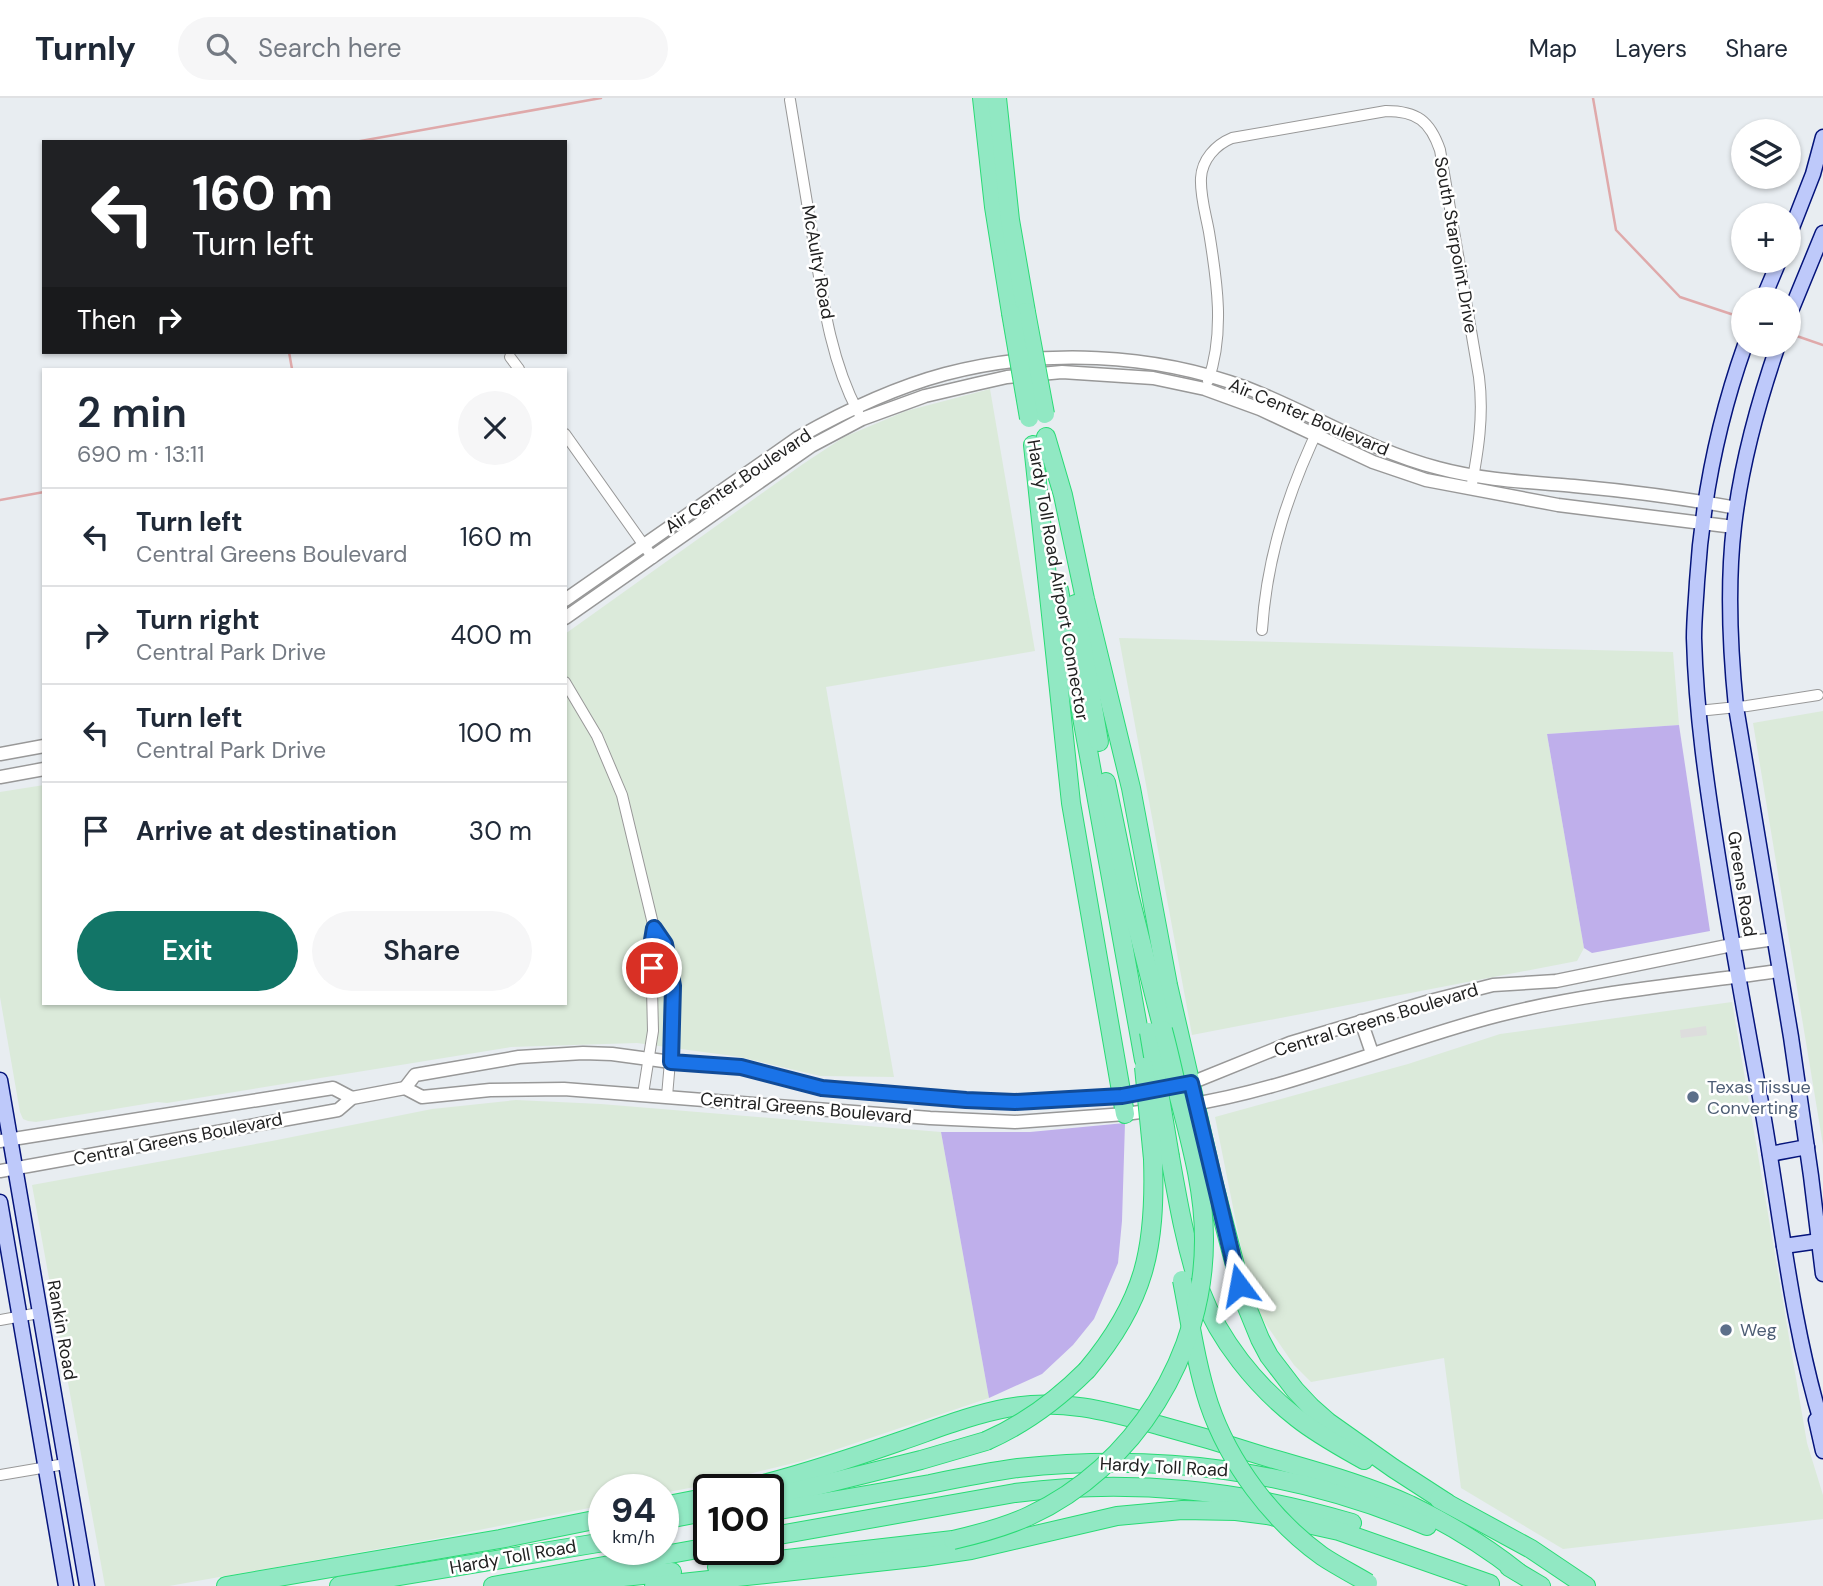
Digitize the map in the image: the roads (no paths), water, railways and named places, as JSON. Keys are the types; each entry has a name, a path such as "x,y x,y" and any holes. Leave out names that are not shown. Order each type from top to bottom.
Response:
{"highway":[{"name":"Hardy Toll Road Airport Connector","path":"982,98 995,207 1019,312 1040,441 1151,1032"},
{"name":"Hardy Toll Road Airport Connector","path":"997,98 1019,312"},
{"name":"Hardy Toll Road Airport Connector","path":"1040,441 1134,916 1151,1032 1143,1060 1161,1158"},
{"path":"1040,441 1063,495 1131,788 1166,975 1241,1292 1269,1356 1311,1407 1393,1468 1447,1503"},
{"path":"1040,441 1071,803 1125,1114"},
{"path":"1151,1032 1161,1158 1196,1354 1217,1423 1251,1484 1287,1526 1322,1556 1372,1584"},
{"path":"536,1586 953,1540 1001,1528 1030,1516 1089,1479 1130,1439 1151,1413 1171,1378 1187,1342 1202,1277 1205,1238 1192,1148 1151,1032"},
{"path":"784,1494 985,1441 1005,1433 1057,1399 1087,1370 1113,1338 1139,1286 1149,1250 1161,1158"},
{"path":"1161,1158 1202,1294 1222,1333 1262,1386 1316,1432 1531,1549 1586,1586"},
{"path":"784,1478 824,1468 972,1416 1030,1405 1084,1406 1200,1437 1381,1493 1463,1533 1518,1572"},
{"name":"Hardy Toll Road","path":"784,1509 1014,1469 1097,1462 1151,1462 1232,1470 1297,1483 1398,1514 1460,1541 1541,1586"},
{"name":"Hardy Toll Road","path":"784,1534 1025,1492 1082,1487 1159,1487 1254,1498 1333,1517 1412,1545 1492,1585"},
{"path":"654,1586 923,1557 971,1550 1117,1516 1181,1510 1246,1512 1339,1531 1492,1585"},
{"path":"226,1586 588,1521"},
{"path":"511,1558 588,1536"},
{"name":"Hardy Toll Road","path":"339,1586 588,1545"},
{"name":"Hardy Toll Road","path":"493,1586 693,1550"}],"main road":[{"path":"1801,211 1818,176 1823,137"},
{"path":"1801,287 1823,233"},
{"name":"Greens Road","path":"1741,357 1704,502 1694,636 1698,710 1703,760 1732,945 1770,1154 1792,1297 1810,1384 1823,1428"},
{"name":"Greens Road","path":"1773,357 1759,405 1734,527 1730,612 1732,672 1807,1147 1823,1274"},
{"name":"Rankin Road","path":"0,1080 7,1170 39,1313 87,1586"},
{"path":"1770,1154 1807,1147"},
{"path":"0,1202 66,1586"},
{"path":"1784,1246 1819,1241"},
{"path":"1810,1384 1823,1451"}],"street":[{"name":"McAulty Road","path":"790,100 836,359 862,419"},
{"name":"South Starpoint Drive","path":"1210,376 1219,316 1215,267 1201,176 1209,155 1223,142 1232,138 1387,111 1416,116 1426,123 1437,139 1444,166 1482,400 1479,451 1471,489"},
{"path":"510,357 518,368"},
{"name":"Air Center Boulevard","path":"567,599 799,437 855,407 904,387 945,374 1004,363 1076,358 1128,360 1175,368 1210,376 1263,394 1409,459 1437,468 1513,481 1658,494 1737,508"},
{"path":"1004,363 1007,377"},
{"name":"Air Center Boulevard","path":"567,617 811,446 862,419 925,396 1007,377 1062,372 1153,378 1205,389 1260,409 1373,463 1426,480 1558,505 1734,527"},
{"path":"1205,389 1210,376"},
{"path":"1262,630 1275,540 1290,495 1322,421"},
{"path":"567,437 653,558"},
{"path":"736,480 746,492"},
{"path":"567,685 597,736 622,795 654,928 665,944 673,986 671,1062 667,1096"},
{"path":"1698,710 1818,695"},
{"path":"0,754 42,747"},
{"path":"0,777 42,769"},
{"path":"643,1094 653,1031 651,946 654,928"},
{"name":"Central Greens Boulevard","path":"405,1088 415,1075 519,1057 583,1054 741,1067 836,1090 1015,1102 1122,1096 1191,1083 1290,1043 1493,985 1556,981 1774,939"},
{"name":"Central Greens Boulevard","path":"7,1170 338,1110 352,1098 405,1088 422,1097 490,1090 564,1089 906,1117 1016,1122 1125,1114 1196,1104 1255,1090 1498,1016 1559,1001 1779,971"},
{"path":"1556,981 1559,1001"},
{"path":"1360,1021 1372,1053"},
{"name":"Central Greens Boulevard","path":"5,1140 333,1088 352,1098"},
{"path":"1015,1102 1016,1122"},
{"path":"149,1118 154,1143"},
{"path":"0,1320 39,1313"},
{"path":"0,1475 65,1464"}],"waterway":[{"path":"366,140 601,98"},
{"path":"1593,98 1616,230 1680,297 1731,314"},
{"path":"1801,337 1823,345"},
{"path":"289,354 292,368"},
{"path":"0,500 42,492"}],"place":[{"name":"Texas Tissue Converting","path":"1693,1097"},
{"name":"Weg","path":"1726,1330"}]}
